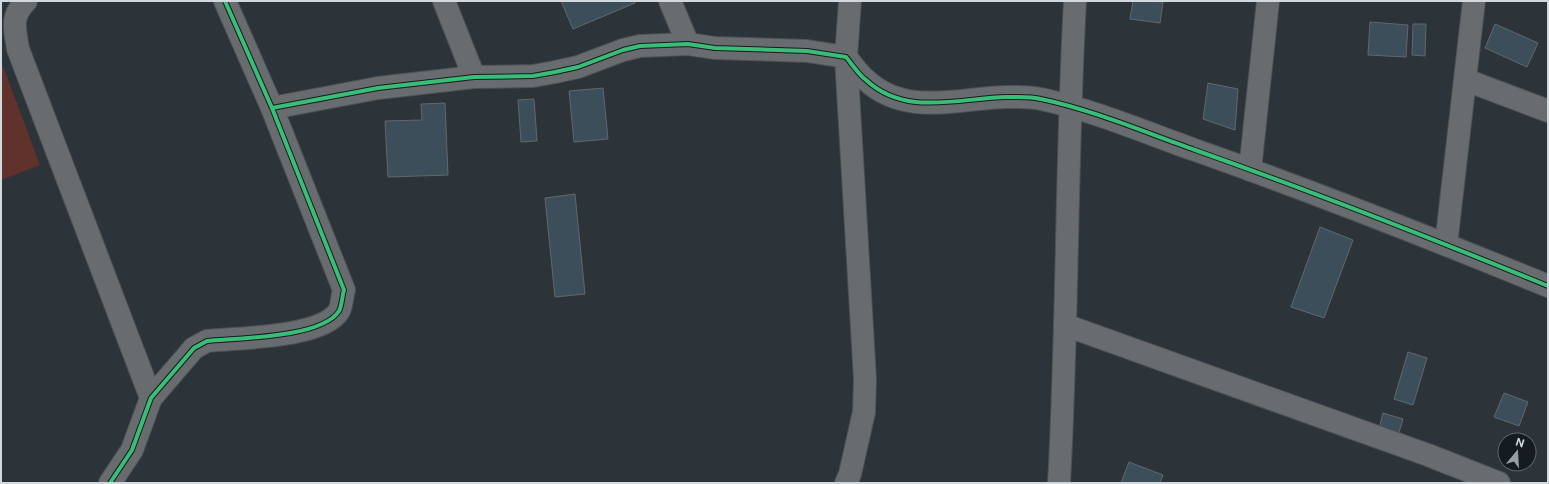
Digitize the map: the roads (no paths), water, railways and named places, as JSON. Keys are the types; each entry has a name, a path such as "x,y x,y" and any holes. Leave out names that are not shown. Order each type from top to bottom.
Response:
{"street":[{"path":"26,1 20,6 14,21 18,49 151,398"},
{"path":"110,483 132,450 151,398 194,348 207,341 298,333 324,324 339,311 344,290 272,108 225,1"},
{"path":"444,1 474,77"},
{"path":"670,1 688,44"},
{"path":"846,483 850,474 864,412 865,379 846,57 850,1"},
{"path":"1059,483 1069,198 1069,106 1075,1"},
{"path":"1250,170 1268,1"},
{"path":"1446,244 1474,1"},
{"path":"272,108 378,88 474,77 533,76 578,67 623,50 640,46 688,44 716,48 807,51 846,57 865,80 883,93 906,102 928,104 994,98 1033,97 1069,106 1250,170 1446,244 1548,286"},
{"path":"1466,80 1548,111"},
{"path":"1064,325 1428,455 1499,483"}]}
